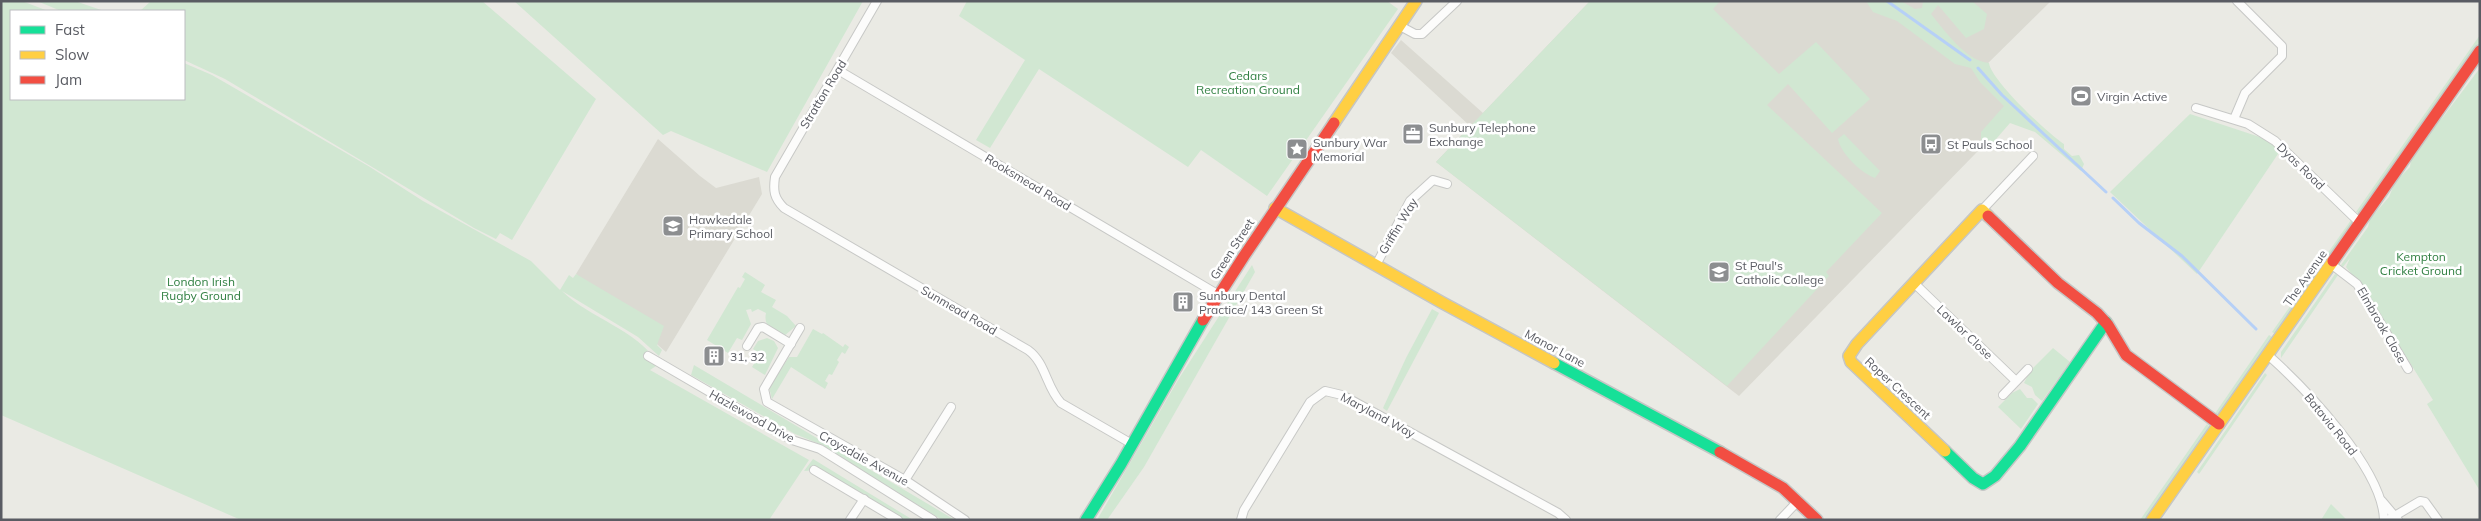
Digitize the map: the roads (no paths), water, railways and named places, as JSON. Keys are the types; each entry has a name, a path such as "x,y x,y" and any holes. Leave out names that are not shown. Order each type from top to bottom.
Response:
{"street":[{"name":"Stratton Road","path":"773,189 775,176 877,1"},
{"name":"Green Street","path":"1086,520 1114,478 1176,364 1219,295 1416,1"},
{"path":"1400,26 1415,34 1422,34 1457,1"},
{"path":"2234,119 2245,93 2282,56 2282,46 2237,1"},
{"name":"The Avenue","path":"2152,520 2480,51"},
{"name":"Rooksmead Road","path":"838,70 1219,295"},
{"name":"Dyas Road","path":"2196,108 2248,124 2275,141 2360,223"},
{"path":"2033,156 1982,210 2060,284 2100,314 2126,355 2218,424"},
{"name":"Griffin Way","path":"1376,265 1410,202 1433,180 1448,184"},
{"name":"Sunmead Road","path":"773,189 776,199 784,208 1028,350 1036,356 1053,394 1061,403 1132,444"},
{"name":"Manor Lane","path":"1276,208 1441,302 1754,470 1798,501 1816,520"},
{"name":"Roper Crescent","path":"1982,210 1848,356 1851,362 1973,478 1983,484 1995,476 2025,438 2106,322"},
{"name":"Elmbrook Close","path":"2331,264 2358,284 2408,370"},
{"name":"Lawlor Close","path":"1914,283 2016,381"},
{"path":"747,346 758,328 762,326 791,344 800,328"},
{"name":"Croysdale Avenue","path":"791,344 766,384 764,397 772,407 905,480 965,520"},
{"name":"Batavia Road","path":"2268,355 2284,369 2326,416 2357,456 2382,501 2394,518"},
{"name":"Hazlewood Drive","path":"648,356 792,440 820,449 933,520"},
{"path":"2003,395 2028,368"},
{"name":"Maryland Way","path":"1241,520 1244,510 1310,402 1325,391 1342,395 1382,416 1558,513 1566,520"},
{"path":"905,480 951,407"},
{"path":"814,470 864,498 898,520"},
{"path":"850,520 864,498"},
{"path":"1780,520 1798,501"},
{"name":"Batavia Road","path":"2382,501 2384,520"},
{"path":"2394,518 2417,502 2423,501 2438,520"}],"waterway":[{"path":"1887,1 1970,60"},
{"path":"1978,68 2002,95 2106,192"},
{"path":"2113,198 2139,223 2182,256 2256,329"}],"place":[{"name":"Virgin Active","path":"2081,96"},
{"name":"Sunbury Telephone Exchange","path":"1413,134"},
{"name":"St Pauls School","path":"1931,144"},
{"name":"Sunbury War Memorial","path":"1297,149"},
{"name":"Hawkedale Primary School","path":"673,226"},
{"name":"St Paul's Catholic College","path":"1719,272"},
{"name":"Sunbury Dental Practice/ 143 Green St","path":"1183,302"},
{"name":"31, 32","path":"714,356"}],"park label":[{"name":"Cedars Recreation Ground","path":"1248,82"},
{"name":"Kempton Cricket Ground","path":"2421,263"},
{"name":"London Irish Rugby Ground","path":"201,288"}]}
